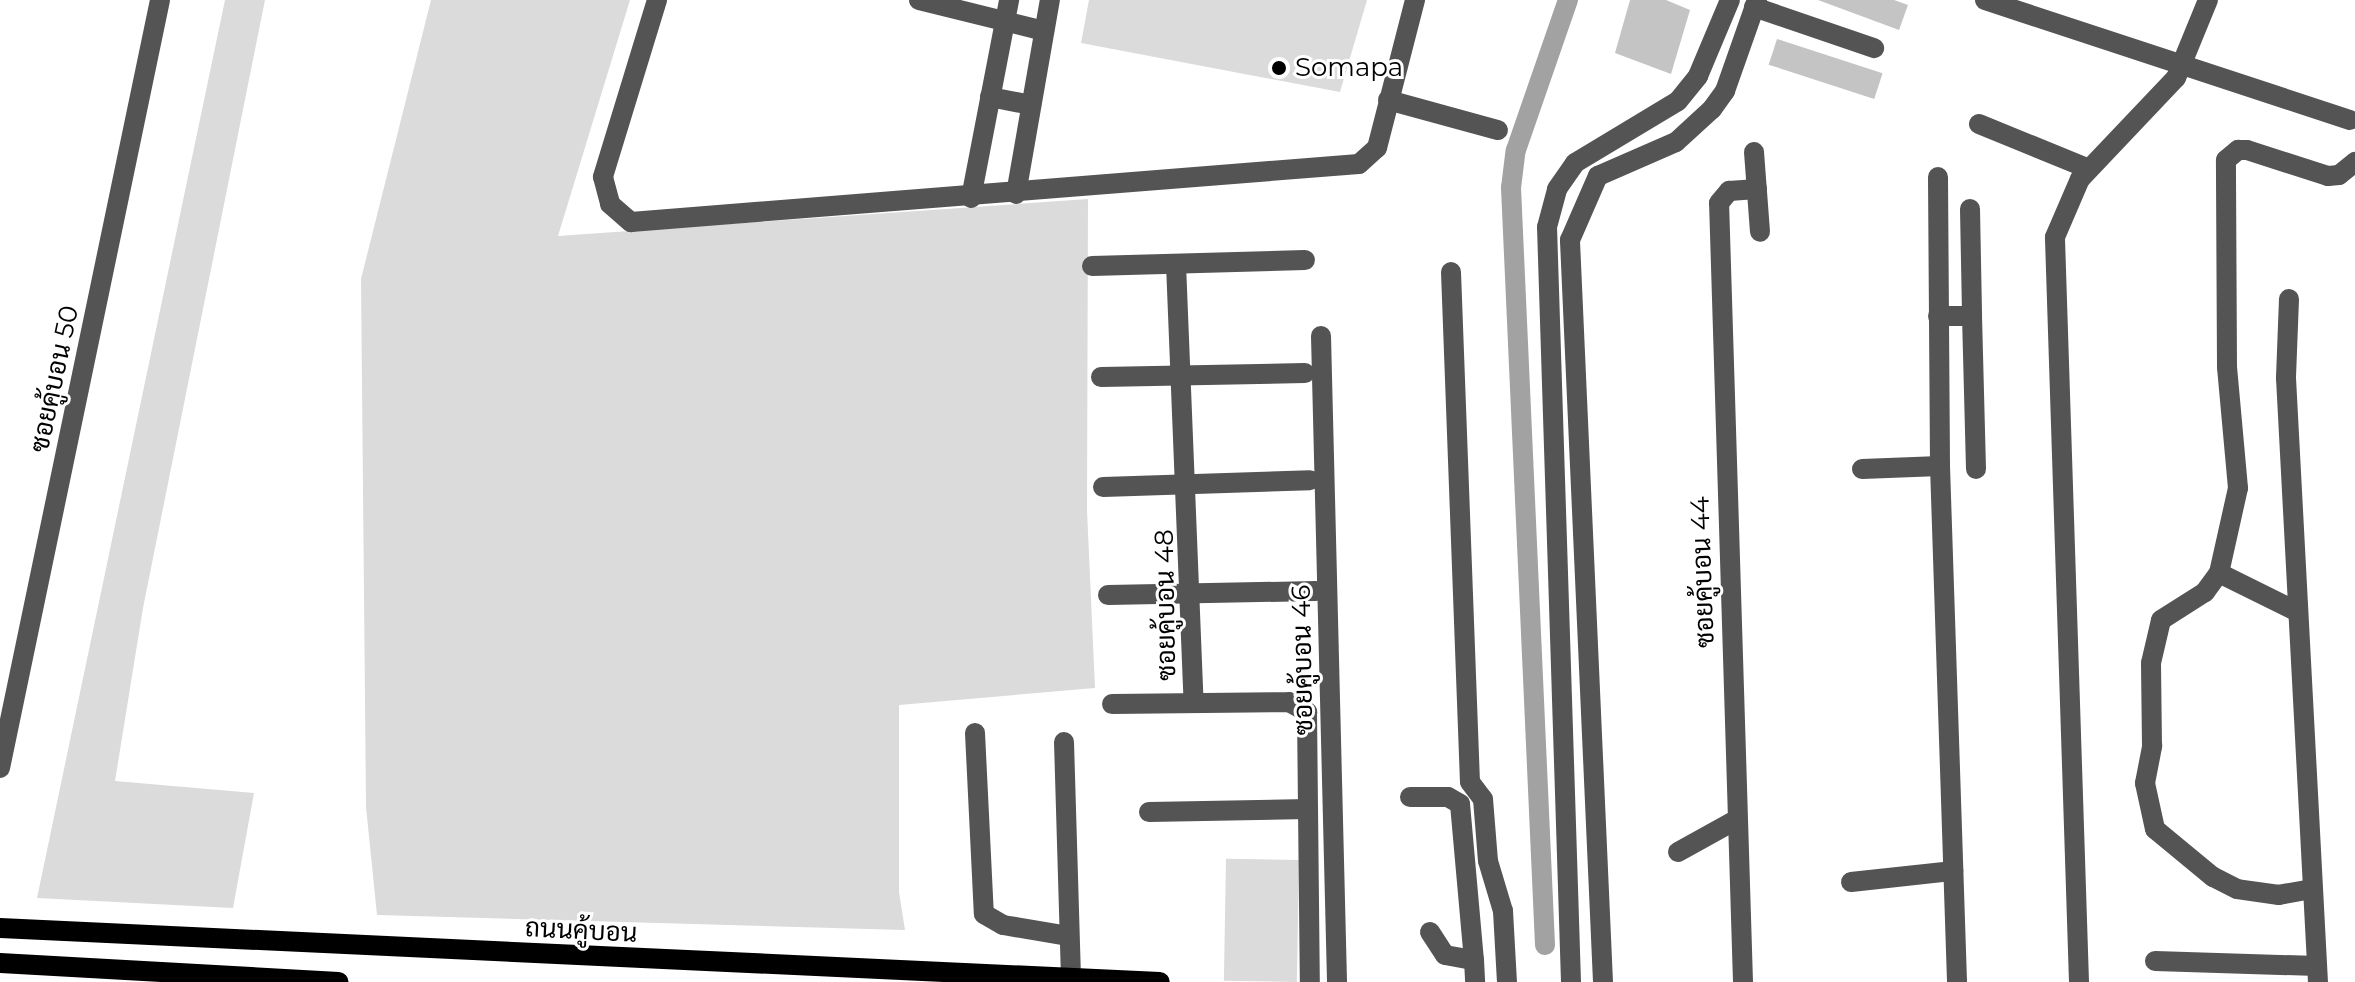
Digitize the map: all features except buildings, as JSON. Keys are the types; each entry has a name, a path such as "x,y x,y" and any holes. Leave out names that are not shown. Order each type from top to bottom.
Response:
{"main road":[{"name":"ถนนคู้บอน","path":"0,928 1160,982"},
{"path":"218,976 230,941"},
{"path":"0,963 133,976 218,976 338,982"}],"street":[{"name":"ซอยคู้บอน 50","path":"0,768 160,0"},
{"path":"657,0 603,177 610,204 625,220 971,198 1359,164 1377,148 1415,0"},
{"path":"919,0 1044,31"},
{"path":"971,198 1009,0"},
{"path":"1016,194 1050,0"},
{"path":"1571,982 1547,227 1557,189 1575,163 1661,114 1685,93 1710,51 1730,0"},
{"path":"1985,0 2350,120"},
{"path":"2079,982 2055,237 2089,169 2156,104 2182,65 2208,0"},
{"path":"1603,982 1571,230 1598,176 1676,142 1712,109 1725,91 1755,3 1874,48"},
{"path":"990,97 1031,105"},
{"path":"1388,100 1498,130"},
{"path":"1979,124 2089,169"},
{"path":"2312,889 2257,894 2213,877 2155,829 2146,806 2154,633 2161,620 2205,592 2219,573 2238,488 2227,367 2226,160 2238,150 2247,150 2328,176 2339,175 2355,162"},
{"path":"1754,152 1760,232"},
{"path":"1938,177 1940,466 1957,982"},
{"name":"ซอยคู้บอน 44","path":"1743,982 1719,203 1729,191 1757,189"},
{"path":"1970,209 1976,469"},
{"path":"1547,227 1571,230"},
{"path":"1092,266 1305,260"},
{"name":"ซอยคู้บอน 48","path":"1176,264 1189,485 1194,703 1289,702 1304,708 1310,982"},
{"path":"1451,272 1470,782 1483,799 1488,861 1503,911 1507,982"},
{"path":"2155,961 2317,974 2286,378 2289,299"},
{"path":"1938,316 1972,316"},
{"name":"ซอยคู้บอน 46","path":"1321,336 1337,982"},
{"path":"1101,377 1305,373"},
{"path":"1862,469 1940,466"},
{"path":"1103,487 1310,480"},
{"path":"2219,573 2298,612"},
{"path":"1108,595 1316,591"},
{"path":"1112,704 1194,703"},
{"path":"975,733 984,914 1003,925 1069,936"},
{"path":"1064,742 1071,978"},
{"path":"1410,797 1448,797 1460,804 1475,982"},
{"path":"1149,812 1308,809"},
{"path":"1678,852 1736,820"},
{"path":"1851,882 1953,871"},
{"path":"1430,932 1445,955 1474,960"}],"shaded area":[{"path":"225,0 265,0 143,608 115,781 254,793 233,908 37,898"},
{"path":"431,0 630,0 558,236 1088,199 1087,510 1095,688 899,705 899,892 905,930 377,915 366,807 361,279"},
{"name":"Somapa","path":"1089,0 1367,0 1340,92 1081,43"},
{"path":"1226,859 1299,860 1297,982 1224,981"}],"waterway":[{"path":"1545,945 1511,188 1516,150 1568,0"}],"place":[{"name":"Somapa","path":"1279,68"}]}
